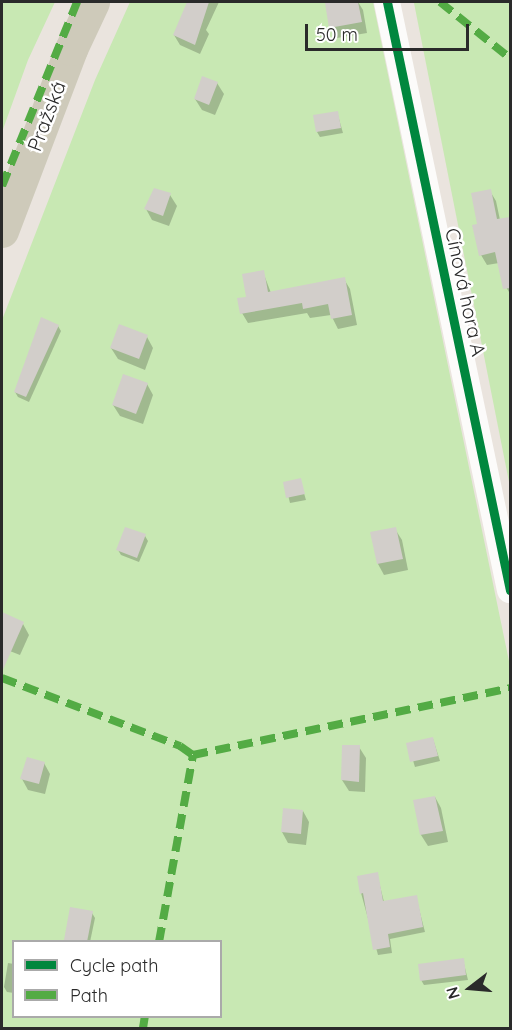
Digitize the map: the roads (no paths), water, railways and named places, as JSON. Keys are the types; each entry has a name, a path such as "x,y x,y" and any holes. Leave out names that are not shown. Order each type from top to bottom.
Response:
{"main road":[{"name":"Pražská","path":"2,231 71,49 93,2"}],"street":[{"name":"Cínová hora A","path":"387,2 510,590"}]}
